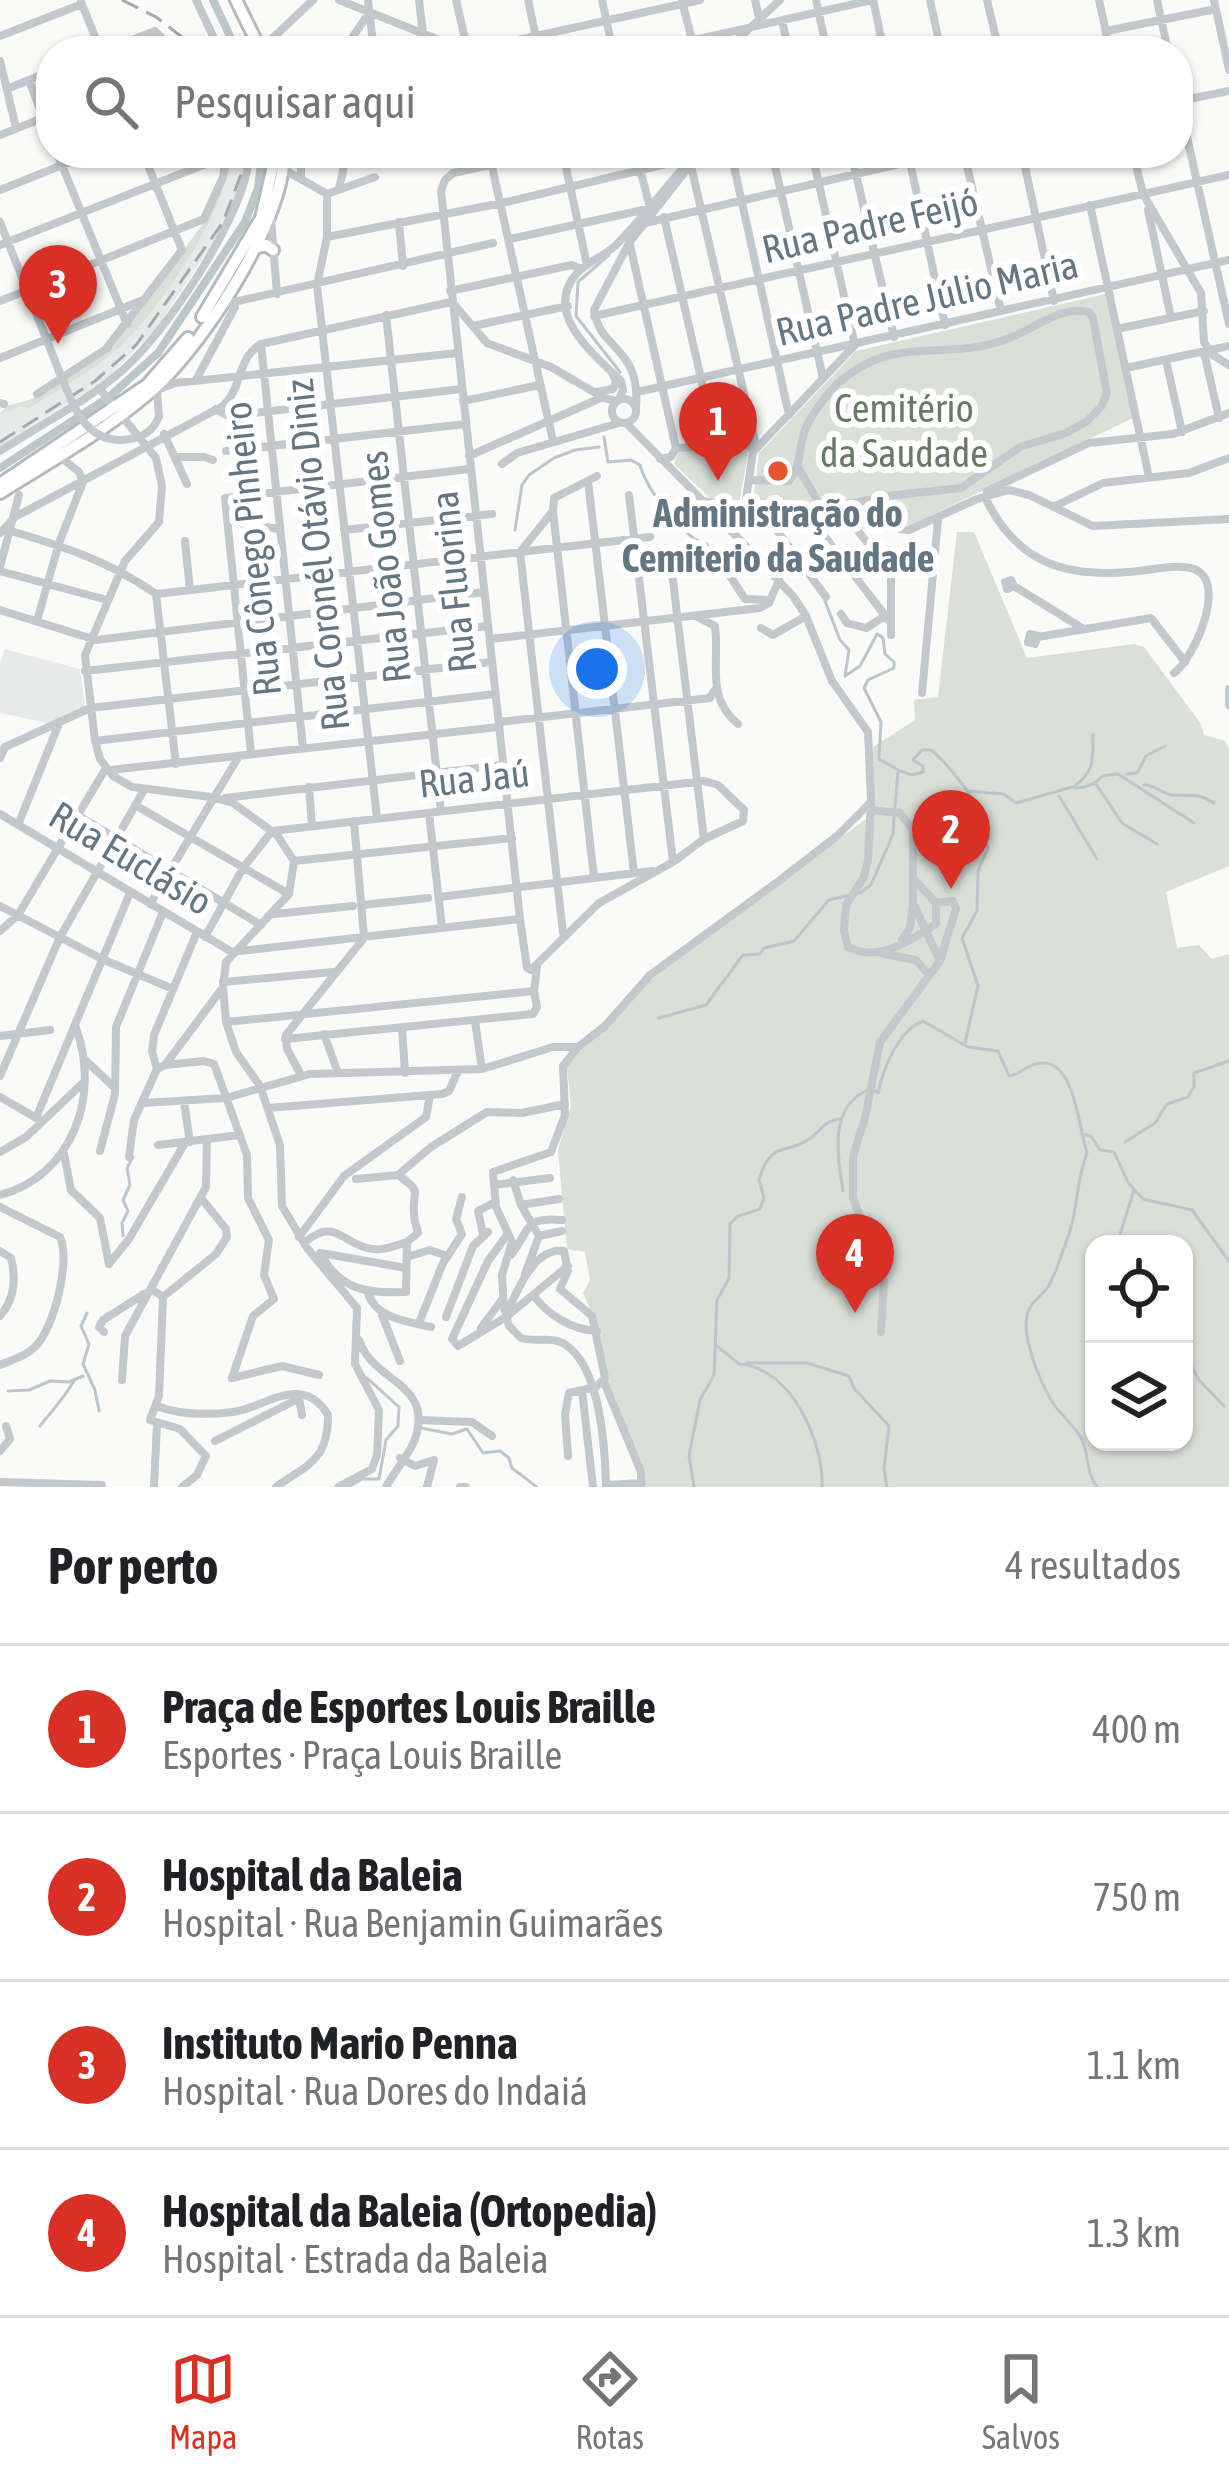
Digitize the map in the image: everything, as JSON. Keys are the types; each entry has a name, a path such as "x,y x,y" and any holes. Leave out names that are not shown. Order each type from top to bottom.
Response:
{"main road":[{"path":"232,0 251,36"},
{"path":"122,418 217,313 269,195 276,168"},
{"path":"0,488 122,418 153,393 217,313 255,248 271,218 283,169"},
{"path":"269,195 271,218"},
{"path":"255,248 266,245 273,250"},
{"path":"230,288 235,304"}],"street":[{"path":"196,0 213,36"},
{"path":"275,36 313,0"},
{"path":"339,0 430,36"},
{"path":"368,0 372,36"},
{"path":"419,0 422,36"},
{"path":"456,0 464,36"},
{"path":"528,0 536,36 700,0"},
{"path":"602,0 610,36"},
{"path":"755,0 761,23"},
{"path":"736,36 747,35 780,0"},
{"path":"816,0 824,36"},
{"path":"761,23 873,0 881,36"},
{"path":"930,0 938,36"},
{"path":"987,0 995,36"},
{"path":"1101,0 1109,36"},
{"path":"1156,0 1165,36"},
{"path":"0,35 81,2 96,36"},
{"path":"682,2 691,36"},
{"path":"1108,30 1215,5 1229,70"},
{"path":"353,36 370,12"},
{"path":"782,21 786,36"},
{"path":"0,61 16,128"},
{"path":"7,89 36,77"},
{"path":"28,80 36,100"},
{"path":"1193,97 1229,91"},
{"path":"0,135 36,121"},
{"path":"1193,165 1229,324"},
{"path":"0,190 55,168"},
{"path":"63,168 128,325"},
{"path":"38,394 106,350 182,250 150,168"},
{"path":"4,243 194,168"},
{"path":"0,301 204,219 224,168"},
{"path":"0,451 99,388 147,344 211,251 240,199 247,168"},
{"path":"301,168 301,178"},
{"path":"338,189 344,168"},
{"name":"Rua Fluorina","path":"480,168 448,176 441,186 442,215 520,919 527,968 538,963"},
{"path":"493,168 554,441"},
{"path":"567,168 584,267"},
{"path":"639,168 648,208"},
{"path":"327,237 657,168"},
{"path":"617,412 623,384 575,335 568,306 571,283 584,267 617,244 680,168"},
{"path":"636,434 637,392 631,363 594,316 597,300 629,243 661,204 682,168"},
{"path":"688,168 753,434 746,500 752,511"},
{"path":"732,168 789,416"},
{"path":"776,168 823,379"},
{"path":"753,452 855,345 815,168"},
{"path":"854,168 894,337"},
{"path":"646,223 875,168"},
{"path":"911,168 945,325"},
{"path":"967,168 1001,311"},
{"path":"1025,168 1054,301"},
{"path":"1138,168 1154,216 1204,291 1203,338 1219,418"},
{"path":"283,169 328,194"},
{"name":"Rua Padre Feijó","path":"594,316 1229,175"},
{"path":"328,194 375,177"},
{"path":"316,285 327,237 328,194"},
{"path":"661,204 716,444"},
{"path":"1090,205 1149,477"},
{"path":"510,239 648,208"},
{"path":"1154,216 1171,318"},
{"path":"271,218 277,294"},
{"path":"0,222 4,243 80,419 100,436 134,438 151,431 159,416 153,393 196,382 458,353"},
{"path":"399,222 403,266"},
{"path":"196,382 217,313 235,304 493,243"},
{"path":"629,243 663,387 674,453 671,472"},
{"name":"Rua Padre Júlio Maria","path":"637,392 1229,260"},
{"path":"107,600 0,569 5,531 15,517 216,410 232,397 246,356 261,344 518,277 572,265 584,267"},
{"name":"Rua Coronél Otávio Diniz","path":"316,285 377,818"},
{"path":"451,297 491,345 534,361 600,396 671,472 717,511 806,616 832,682 868,732 868,867 852,895 844,931 848,947 916,960 928,975"},
{"path":"0,358 147,298"},
{"path":"217,313 235,304"},
{"path":"473,326 568,306"},
{"path":"749,480 783,484 799,469 806,427 834,387 865,363 898,351 958,351 1008,339 1072,310 1089,312 1093,318 1105,370 1101,407 1066,433 1020,446 961,488 826,509 799,469"},
{"path":"1118,329 1203,311"},
{"name":"Rua João Gomes","path":"386,315 441,812"},
{"name":"Rua Cônego Pinheiro","path":"261,344 304,748"},
{"path":"1126,368 1229,346"},
{"path":"1208,350 1229,363"},
{"path":"1166,360 1182,432"},
{"path":"469,456 600,396 615,386 609,369"},
{"path":"463,400 540,385"},
{"path":"99,388 161,471 161,518 120,569 90,638 86,671 94,741 107,769 144,790 216,799 503,765"},
{"path":"216,410 223,416 462,389"},
{"path":"502,464 517,452 604,427 632,402 636,413"},
{"path":"617,412 636,413"},
{"path":"717,511 736,508 909,530 1089,443 1182,432 1229,413"},
{"path":"226,452 466,424"},
{"path":"164,434 188,484"},
{"path":"659,459 752,440 753,434"},
{"path":"744,442 753,452"},
{"path":"56,453 83,478"},
{"path":"176,457 213,460"},
{"path":"1052,507 1103,483 1189,473 1229,458"},
{"path":"150,904 245,754 248,724 225,499 470,469"},
{"path":"37,620 83,478"},
{"path":"594,878 553,511 556,497 593,478 613,709 634,873"},
{"path":"982,497 1009,490 1093,526 1229,519"},
{"path":"629,495 674,862"},
{"path":"15,517 19,496"},
{"path":"982,497 1006,535 1070,572 1095,576 1187,568 1202,573 1211,596 1185,662 1174,674"},
{"path":"736,508 746,500"},
{"path":"1214,517 1229,506"},
{"path":"553,511 520,553 564,934"},
{"path":"764,513 826,597"},
{"path":"344,530 492,514"},
{"path":"922,693 938,518"},
{"path":"811,519 888,619"},
{"path":"227,521 279,529"},
{"path":"853,525 891,572 891,635"},
{"path":"5,531 59,543 120,569 156,594 650,537"},
{"path":"185,541 190,590"},
{"path":"671,564 691,783 704,838"},
{"path":"891,572 934,567"},
{"path":"730,576 745,599 771,600"},
{"path":"490,640 760,608 771,600 778,580"},
{"path":"1014,586 1082,628"},
{"path":"0,610 90,638 484,592"},
{"path":"156,594 176,764"},
{"path":"841,614 847,622 866,628 888,619"},
{"path":"107,769 368,742 712,698 718,651 715,626 692,616"},
{"path":"760,628 773,635 806,616"},
{"path":"1038,637 1151,618 1185,662"},
{"path":"86,671 488,626"},
{"path":"1171,643 1182,648 1193,644"},
{"path":"0,758 5,747 90,708 492,662"},
{"path":"572,686 610,680"},
{"path":"1229,689 1229,705"},
{"path":"714,691 724,711 738,724"},
{"path":"94,741 496,694"},
{"path":"18,825 58,724"},
{"path":"0,931 18,915 107,769"},
{"path":"286,1039 533,1014 538,963 564,934 598,903 674,862 704,838 737,824 745,814 718,785 691,783"},
{"name":"Rua Jaú","path":"269,831 691,783"},
{"path":"309,787 313,826"},
{"path":"0,1076 60,937 144,790"},
{"path":"216,799 269,831 294,861 289,895 232,952 224,967 223,988 226,1022 236,1052 260,1087 281,1150 282,1206 304,1243 357,1307 355,1364 379,1410 377,1455 372,1468 338,1487"},
{"path":"135,805 289,895"},
{"path":"871,806 896,813 914,830 914,903 910,928 897,945"},
{"path":"509,1258 512,1242 495,1202 496,1169 549,1154 566,1115 563,1066 578,1047 605,1026 650,975 871,806"},
{"path":"429,813 434,897 442,928"},
{"name":"Rua Euclásio","path":"0,814 232,952"},
{"path":"77,815 261,925"},
{"path":"354,821 357,905 364,938"},
{"path":"161,1067 152,1043 173,989 201,935 269,831"},
{"path":"294,861 512,838"},
{"path":"272,914 660,870"},
{"path":"914,879 936,903"},
{"path":"39,1120 130,892"},
{"path":"881,1332 884,1281 853,1198 853,1156 880,1042 940,961 955,902 936,903"},
{"path":"914,903 932,926"},
{"path":"936,903 932,926 940,961"},
{"path":"0,906 102,959 173,989"},
{"path":"100,1150 115,1088 116,1027 163,912"},
{"path":"232,952 520,919"},
{"path":"881,954 953,919"},
{"path":"302,1075 290,1058 286,1039 364,938"},
{"path":"129,1157 134,1120 161,1067 223,988 334,972"},
{"path":"226,1022 534,991"},
{"path":"475,1021 482,1069"},
{"path":"0,1195 31,1185 64,1152 82,1114 82,1058 75,1026"},
{"path":"402,1028 405,1072"},
{"path":"0,1036 50,1030"},
{"path":"324,1034 338,1072"},
{"path":"143,1103 226,1098 302,1075 482,1069 553,1047 578,1047"},
{"path":"82,1058 115,1088"},
{"path":"161,1067 212,1062 248,1160 248,1198 269,1240 264,1275 273,1300 253,1316 232,1378 283,1366 319,1375"},
{"path":"268,1108 430,1095 449,1091 458,1071"},
{"path":"0,1152 17,1143 83,1083"},
{"path":"304,1243 344,1176 426,1117 430,1095"},
{"path":"0,1097 39,1120"},
{"path":"64,1152 70,1190 100,1217 110,1264 188,1142 184,1102"},
{"path":"356,1179 398,1175 431,1147 488,1112 522,1113 566,1103"},
{"path":"0,1113 19,1108"},
{"path":"158,1145 240,1135"},
{"path":"122,1381 123,1344 201,1198 207,1139"},
{"path":"304,1243 331,1231 371,1249 407,1242 418,1233 414,1214 418,1196 398,1175"},
{"path":"494,1185 550,1178"},
{"path":"513,1180 520,1205 539,1236"},
{"path":"462,1197 456,1219 462,1234"},
{"path":"182,1487 196,1475 206,1456 180,1429 150,1420 157,1406 163,1297 216,1254 227,1238 226,1229 201,1198"},
{"path":"520,1205 559,1199"},
{"path":"446,1317 483,1236 478,1211 495,1202"},
{"path":"0,1207 59,1237 65,1257 63,1281 41,1340 34,1349 0,1365"},
{"path":"523,1277 556,1250 567,1253 560,1289 589,1311 597,1331 600,1385 606,1486 641,1485 600,1385 566,1345 551,1339 521,1338 506,1317 502,1275 524,1230 539,1220 562,1220"},
{"path":"539,1236 562,1232"},
{"path":"462,1234 483,1236"},
{"path":"419,1323 447,1256 462,1234"},
{"path":"508,1234 488,1261 455,1343 506,1317 568,1266"},
{"path":"506,1317 539,1236"},
{"path":"304,1243 320,1253 342,1282 368,1292 406,1292 407,1242"},
{"path":"320,1253 406,1262 430,1250 447,1256"},
{"path":"0,1251 12,1260 13,1290 2,1313"},
{"path":"149,1290 163,1297"},
{"path":"104,1332 99,1327 103,1320 149,1290"},
{"path":"368,1292 371,1303 382,1313 431,1327"},
{"path":"534,1296 549,1313 582,1330 597,1331"},
{"path":"476,1333 503,1298"},
{"path":"382,1313 400,1361"},
{"path":"358,1338 369,1360 414,1396 419,1420 415,1442 400,1458 386,1487"},
{"path":"568,1456 569,1393 600,1385"},
{"path":"582,1390 593,1487"},
{"path":"157,1406 183,1414 239,1412 273,1395 320,1403 328,1421 316,1459 276,1487"},
{"path":"299,1398 302,1413"},
{"path":"215,1441 299,1398"},
{"path":"419,1420 472,1422 492,1436"},
{"path":"154,1487 157,1424"},
{"path":"1,1449 11,1435 6,1426"},
{"path":"400,1458 415,1466 434,1460 428,1487"},
{"path":"0,1482 102,1485"}],"shaded area":[{"path":"224,168 247,168 221,230 156,329 108,378 0,446 0,412 36,397 114,347 210,215"},
{"path":"4,649 80,669 85,707 53,724 0,713"}],"green space":[{"path":"222,168 229,168 205,230 188,259 131,335 95,367 29,408 20,406 0,415 6,406 33,399 113,347 207,218"},
{"name":"Cemitério da Saudade","path":"1106,294 1133,418 911,525 752,509 759,453 856,351"},
{"path":"746,445 739,504 711,499 674,464 679,451"},
{"path":"957,532 974,532 1027,658 1134,644 1144,647 1201,724 1204,735 1225,741 1229,748 1229,866 1166,892 1177,948 1199,945 1212,959 1229,954 1229,1487 642,1487 643,1477 606,1382 593,1315 583,1293 590,1280 585,1252 567,1249 558,1150 571,1106 567,1066 653,976 874,813 873,747 915,720 914,700 938,697"}],"waterway":[{"path":"213,0 230,36"},
{"path":"0,468 109,397 158,353 245,222 260,168"},
{"path":"609,255 578,282 576,316 620,372"},
{"path":"604,437 608,462 631,460 640,465 667,512 687,533 707,544 714,567"},
{"path":"515,530 522,485 529,475 554,458 599,447"},
{"path":"780,576 792,565 802,570"},
{"path":"825,601 840,640 849,650 845,676 860,666 877,634 894,662 894,668 868,680 864,688 881,722 879,759 898,770 895,807"},
{"path":"1076,785 1090,769 1093,734"},
{"path":"1127,774 1137,773 1146,756 1165,746"},
{"path":"901,771 923,772 923,766 913,760 922,750 936,754 970,797 988,848 978,871 977,911 962,938 978,986 965,1043"},
{"path":"967,791 1004,794 1016,803 1118,774 1194,823"},
{"path":"1096,784 1122,823 1157,844"},
{"path":"1144,785 1214,803"},
{"path":"1059,796 1097,859"},
{"path":"659,1018 706,1005 743,955 794,941 829,900 860,893 871,885 893,834 894,816"},
{"path":"874,1090 878,1093 899,1042 923,1021 968,1047 998,1051 1009,1076 1044,1063 1063,1074 1087,1153 1069,1234 1049,1285 1031,1306 1026,1327 1041,1380 1054,1405 1080,1436 1097,1487"},
{"path":"1125,1142 1155,1123 1167,1104 1188,1097 1194,1073 1229,1061"},
{"path":"843,1191 838,1135 846,1110 866,1091"},
{"path":"694,1487 689,1456 700,1400 714,1375 717,1300 729,1278 730,1224 760,1209 764,1198 759,1180 774,1153 800,1144 841,1119"},
{"path":"1081,1134 1091,1136 1100,1150 1114,1152 1128,1182 1143,1199 1192,1210 1229,1261"},
{"path":"123,1236 128,1211 123,1200 130,1185 127,1168 133,1157"},
{"path":"1120,1235 1134,1190"},
{"path":"87,1313 81,1326 89,1344 83,1364 99,1411"},
{"path":"1186,1343 1188,1360 1199,1380 1224,1406"},
{"path":"717,1346 739,1364 774,1378 789,1392 817,1449 822,1487"},
{"path":"747,1363 807,1363 849,1376 889,1426 887,1487"},
{"path":"8,1391 83,1376"},
{"path":"348,1487 362,1479 379,1479 386,1440 398,1426 399,1407 367,1378"},
{"path":"40,1426 74,1381"},
{"path":"421,1428 452,1434 467,1429 483,1453 500,1451 512,1468 537,1487"}],"railway":[{"path":"122,0 181,36"},
{"path":"0,442 95,381 136,345 223,222 242,168"}],"place":[{"name":"Instituto Mario Penna","path":"58,344"},
{"name":"Administração do Cemiterio da Saudade","path":"778,471"},
{"name":"Praça de Esportes Louis Braille","path":"718,481"},
{"name":"Hospital da Baleia","path":"951,889"},
{"name":"Hospital da Baleia (Ortopedia)","path":"855,1313"}]}
